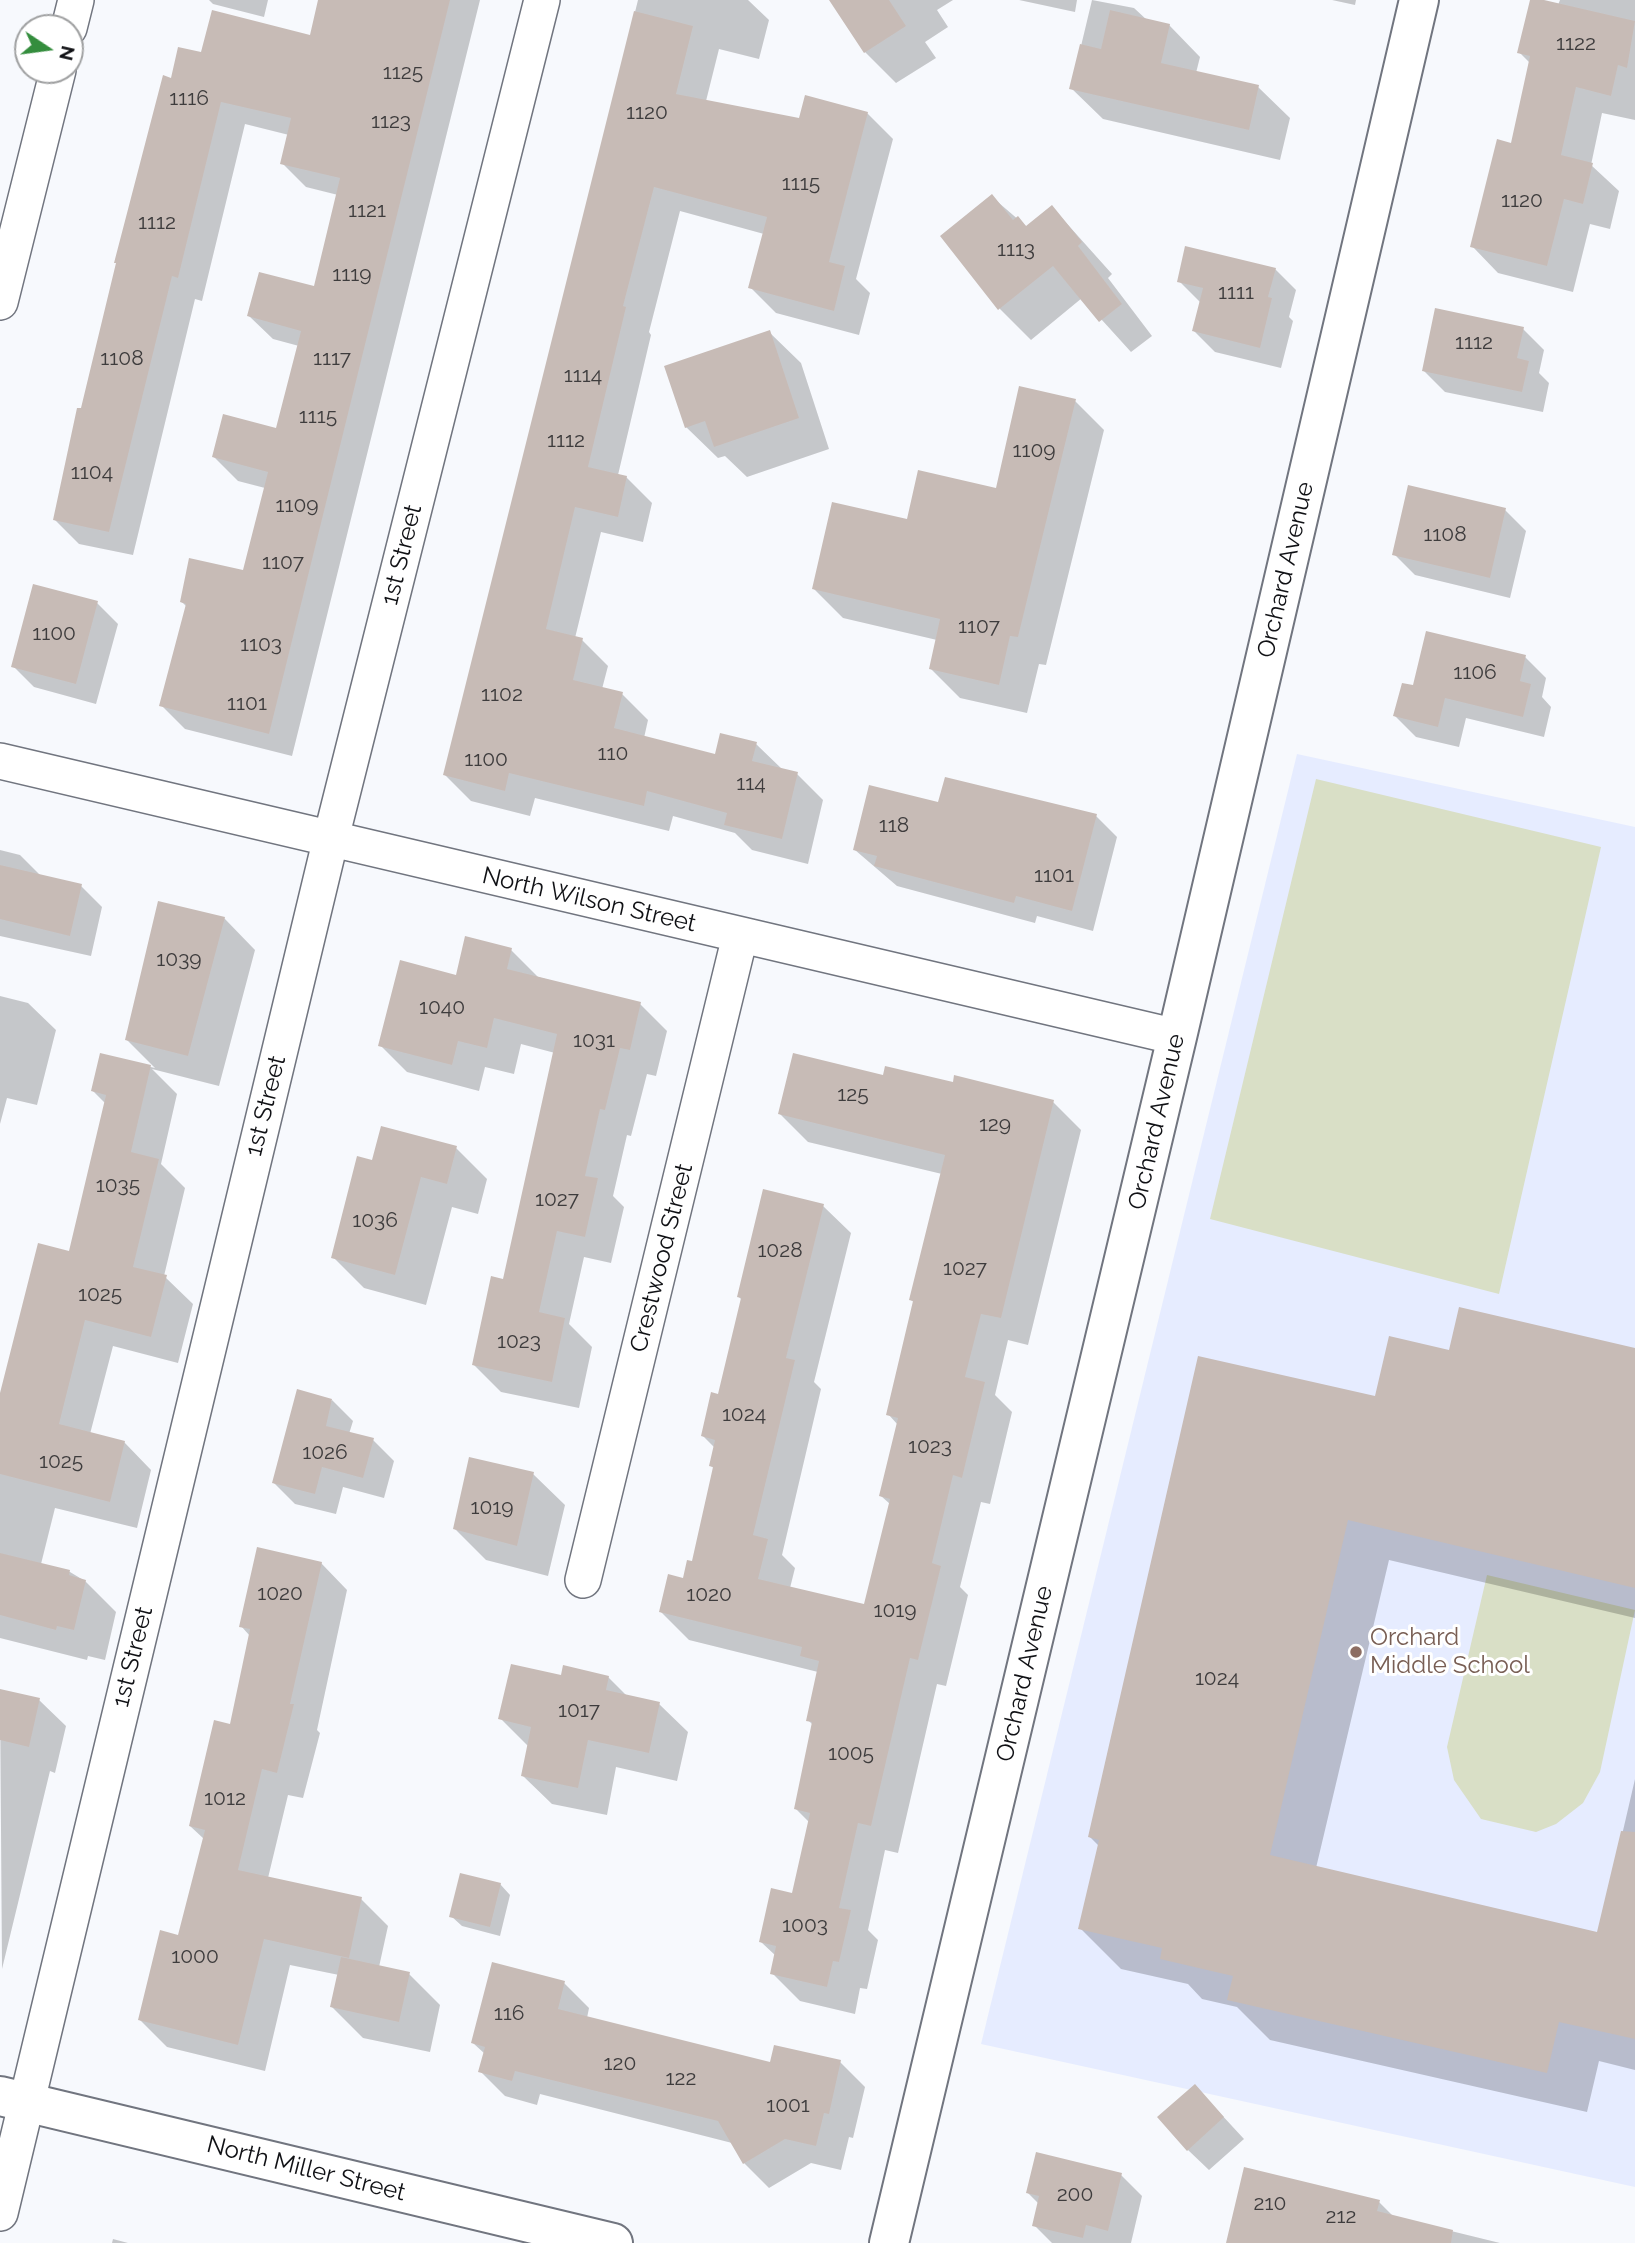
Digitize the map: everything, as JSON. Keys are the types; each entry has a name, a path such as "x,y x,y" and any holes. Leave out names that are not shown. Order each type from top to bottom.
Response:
{"street":[{"name":"1st Street","path":"0,2213 12,2099 542,0"},
{"name":"Orchard Avenue","path":"889,2243 1178,1037 1419,0"},
{"path":"0,302 54,84"},
{"name":"North Wilson Street","path":"0,761 1178,1037"},
{"name":"Crestwood Street","path":"583,1580 740,936"},
{"name":"North Miller Street","path":"12,2099 613,2243"}],"shaded area":[{"name":"Orchard Middle School","path":"1297,754 1635,827 1635,2187 981,2044"}],"green space":[{"path":"1316,779 1601,847 1499,1294 1210,1219"},
{"path":"1487,1575 1635,1610 1600,1772 1583,1803 1556,1824 1536,1832 1481,1819 1454,1780 1447,1747"}],"building":[{"path":"318,0 450,0 269,734 159,706 186,604 180,602 189,558 243,570 268,472 212,457 223,414 276,428 301,331 247,316 259,272 314,286 340,178 280,164 291,118 221,102 178,278 172,276 109,532 53,520 77,408 81,408 114,263 163,75 171,78 178,47 201,52 212,10 310,35"},
{"path":"829,0 889,0 906,26 864,53"},
{"path":"1530,0 1544,0 1635,21 1627,68 1618,65 1611,96 1576,87 1561,155 1593,163 1583,204 1564,199 1547,266 1470,247 1497,139 1511,143 1530,56 1517,53"},
{"path":"1110,10 1170,24 1161,63 1259,85 1249,130 1069,89 1080,44 1101,49"},
{"path":"634,11 693,26 676,94 799,118 805,95 868,112 829,262 845,266 834,311 748,288 767,217 654,187 623,306 626,307 588,467 627,476 618,517 575,507 546,629 583,638 573,680 623,692 614,728 715,754 720,733 757,742 752,761 798,772 782,839 724,825 727,813 647,791 644,806 509,773 505,791 443,775"},
{"path":"992,194 1013,220 1018,216 1026,226 1052,205 1082,242 1078,246 1122,304 1099,322 1053,266 998,310 940,236"},
{"path":"1185,246 1276,268 1268,297 1272,298 1260,348 1192,331 1203,288 1177,282"},
{"path":"1435,308 1524,327 1517,358 1529,361 1522,392 1422,371"},
{"path":"770,330 799,418 714,447 705,421 685,428 664,366"},
{"path":"1019,386 1076,399 1018,637 1010,636 999,685 929,669 940,619 812,589 832,502 907,519 918,470 996,488"},
{"path":"1408,485 1506,508 1490,578 1392,555"},
{"path":"33,584 98,601 76,684 11,667"},
{"path":"1426,631 1526,655 1520,681 1531,684 1523,717 1445,698 1438,727 1393,716 1402,683 1413,685"},
{"path":"945,777 1097,814 1072,911 1016,896 1014,903 874,866 877,856 853,850 869,785 938,802"},
{"path":"0,865 82,884 70,936 0,919"},
{"path":"158,901 225,917 188,1056 125,1040"},
{"path":"465,936 512,948 507,969 641,1002 630,1050 620,1048 605,1110 600,1109 585,1176 598,1178 585,1237 557,1231 539,1312 565,1318 552,1382 472,1365 491,1276 503,1279 557,1034 494,1018 487,1048 458,1041 452,1065 378,1046 400,960 456,975"},
{"path":"100,1053 151,1065 131,1152 159,1159 133,1267 167,1275 151,1337 85,1320 59,1424 125,1441 110,1502 0,1474 0,1393 38,1243 69,1251 106,1095 91,1091"},
{"path":"793,1053 883,1075 885,1066 953,1082 954,1075 1054,1100 1001,1318 981,1314 965,1377 985,1382 962,1478 953,1475 932,1563 941,1566 918,1660 910,1658 871,1826 858,1823 839,1908 851,1910 839,1962 833,1961 827,1987 770,1974 776,1946 759,1942 771,1888 792,1893 810,1813 794,1809 812,1722 806,1721 819,1661 800,1656 802,1647 659,1612 668,1574 683,1578 687,1560 692,1561 713,1467 709,1466 715,1440 701,1436 711,1392 718,1394 741,1298 737,1297 763,1189 824,1204 786,1358 795,1360 753,1535 768,1539 758,1579 864,1604 890,1499 879,1496 898,1418 886,1415 913,1301 909,1300 945,1155 778,1114"},
{"path":"381,1126 457,1146 447,1184 421,1177 395,1275 331,1258 357,1156 372,1160"},
{"path":"1459,1307 1635,1348 1635,1588 1348,1520 1270,1855 1597,1932 1621,1831 1635,1832 1635,2039 1559,2022 1547,2073 1227,2000 1233,1976 1160,1959 1162,1948 1078,1929 1099,1840 1088,1837 1198,1356 1375,1396 1389,1336 1449,1350"},
{"path":"297,1389 332,1399 326,1426 374,1438 363,1478 322,1467 315,1494 272,1483"},
{"path":"469,1457 534,1472 517,1546 453,1529"},
{"path":"257,1547 322,1562 290,1704 294,1704 277,1773 262,1769 238,1870 362,1897 349,1958 264,1939 238,2045 138,2020 160,1930 178,1935 205,1830 189,1826 214,1720 230,1724 250,1629 239,1627"},
{"path":"0,1553 70,1570 69,1575 86,1580 74,1630 57,1626 56,1630 0,1615"},
{"path":"511,1664 561,1675 563,1665 609,1676 606,1690 660,1702 649,1753 588,1740 578,1788 521,1776 531,1727 498,1719"},
{"path":"0,1689 40,1698 29,1747 0,1740"},
{"path":"460,1873 501,1883 490,1927 449,1917"},
{"path":"341,1957 410,1972 399,2022 330,2007"},
{"path":"492,1962 565,1981 558,2009 770,2062 774,2045 841,2060 829,2114 824,2113 816,2146 785,2139 743,2164 718,2121 515,2071 512,2081 478,2072 485,2047 471,2043"},
{"path":"1195,2084 1224,2117 1187,2151 1157,2117"},
{"path":"1036,2152 1122,2173 1108,2231 1086,2225 1083,2238 1032,2226 1039,2196 1026,2193"},
{"path":"1244,2167 1380,2200 1377,2211 1453,2230 1451,2243 1226,2243"}],"place":[{"name":"Orchard Middle School","path":"1356,1652"}]}
